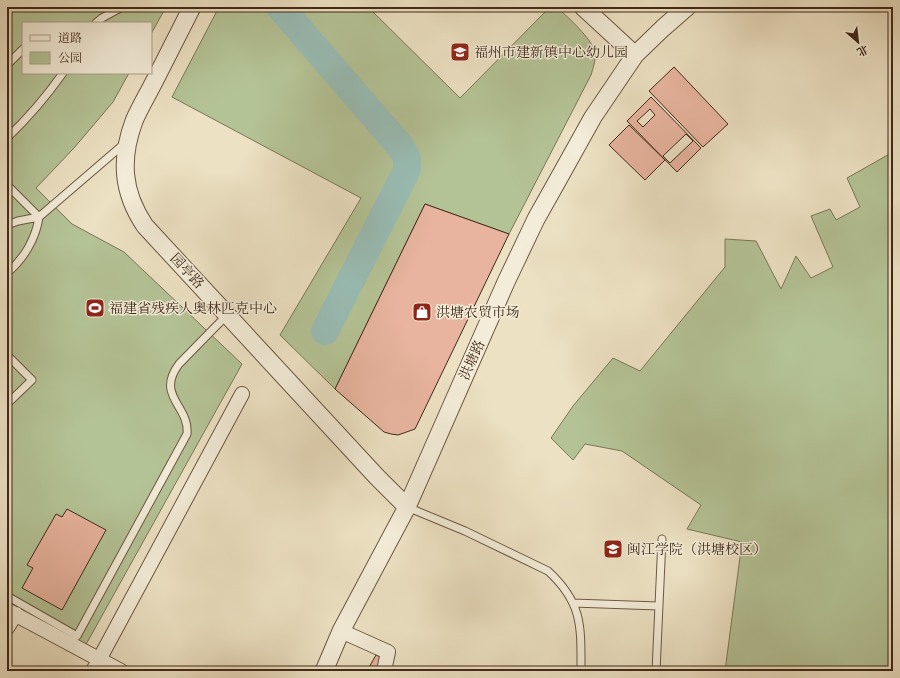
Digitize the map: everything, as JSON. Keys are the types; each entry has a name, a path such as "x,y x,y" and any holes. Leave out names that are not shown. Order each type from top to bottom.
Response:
{"street":[{"name":"园亭路","path":"192,7 134,121 125,156 125,171 131,202 145,226 377,477 407,507"},
{"path":"583,7 636,55"},
{"name":"洪塘路","path":"324,671 341,631 407,507 506,282 536,219 593,117 636,55 687,7"},
{"path":"96,665 242,394"},
{"path":"7,628 11,612 96,665 121,671"},
{"path":"341,631 388,652 384,671"}],"lane":[{"path":"97,22 122,7"},
{"path":"7,65 22,50"},
{"path":"7,138 31,114 62,74"},
{"path":"7,226 18,221 39,217 129,140"},
{"path":"7,185 39,217"},
{"path":"7,273 30,244 35,234 39,217"},
{"path":"7,596 76,636 186,434 186,421 171,392 171,378 174,371 227,315"},
{"path":"7,355 32,380 7,404"},
{"path":"407,507 465,531 548,571 570,596 578,617 581,632 581,671"},
{"path":"656,671 662,539"},
{"path":"573,603 658,606"}],"green space":[{"name":"福建省残疾人奥林匹克中心","path":"7,7 166,7 152,32 152,22 22,22 22,74 128,74 113,102 74,148 36,188 72,224 124,252 242,364 84,648 7,603"},
{"path":"219,7 368,7 460,98 550,7 557,7 573,22 585,35 595,53 595,61 591,75 509,234 425,204 335,389 280,335 361,198 172,97"},
{"path":"893,152 893,671 725,671 742,542 687,529 701,505 622,451 585,444 573,460 551,438 573,406 613,358 640,371 725,267 725,239 756,241 781,289 796,256 811,278 833,267 811,216 830,209 836,220 860,207 847,178"}],"building":[{"path":"674,67 728,124 703,147 649,91"},
{"path":"651,97 701,148 677,172 627,121","holes":["650,109 655,115 643,127 637,121","686,134 693,141 670,163 663,156"]},
{"path":"629,125 665,160 645,180 609,145"},
{"name":"洪塘农贸市场","path":"425,204 509,234 415,429 398,435 384,432 335,389"},
{"path":"67,509 106,530 62,610 22,588 33,568 27,565 56,514 62,517"},
{"path":"376,655 383,658 379,671 367,671"}],"waterway":[{"path":"280,7 400,146 407,158 407,170 325,331"}],"place":[{"name":"福州市建新镇中心幼儿园","path":"460,52"},
{"name":"福建省残疾人奥林匹克中心","path":"95,308"},
{"name":"洪塘农贸市场","path":"422,312"},
{"name":"闽江学院（洪塘校区）","path":"613,549"}]}
